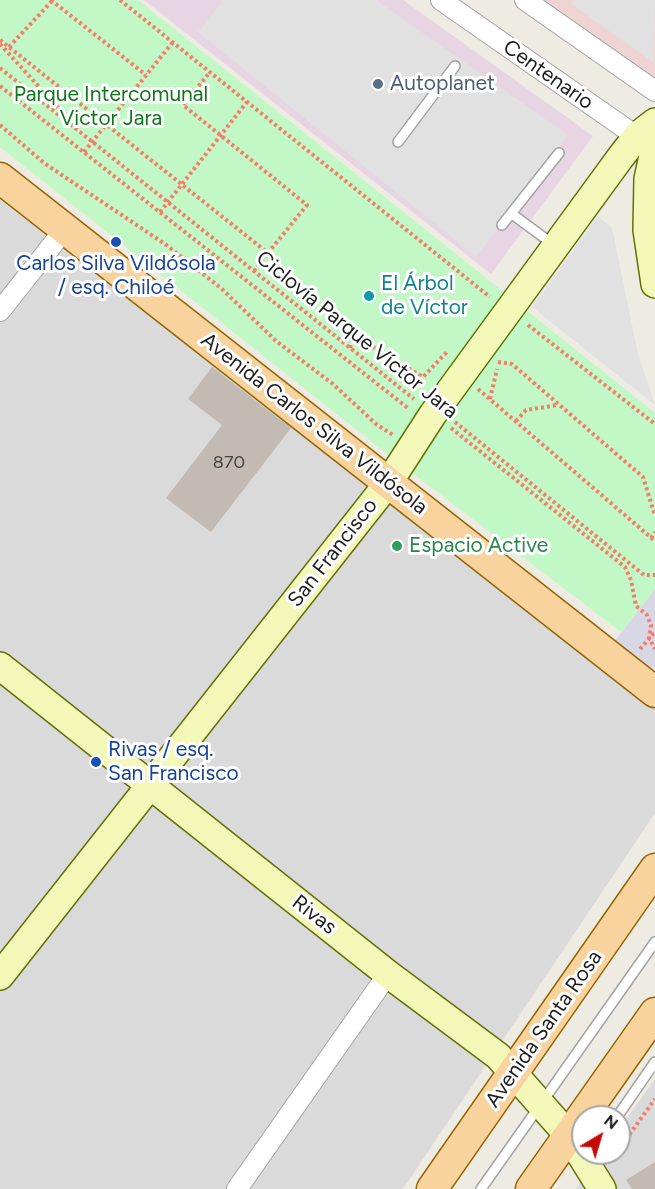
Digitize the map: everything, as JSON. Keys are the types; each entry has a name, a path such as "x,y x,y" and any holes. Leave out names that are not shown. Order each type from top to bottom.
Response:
{"main road":[{"name":"Avenida Carlos Silva Vildósola","path":"0,178 649,683"},
{"name":"Avenida Santa Rosa","path":"432,1189 655,868"},
{"path":"604,1105 655,1013"},
{"path":"531,1189 571,1156"}],"street":[{"name":"Centenario","path":"441,0 651,141"},
{"path":"525,0 655,91"},
{"name":"San Francisco","path":"0,976 389,482 433,414 555,246 651,141"},
{"path":"651,141 647,199 653,269"},
{"path":"0,311 64,229"},
{"name":"Rivas","path":"0,666 388,974 498,1056 542,1102 571,1139"},
{"path":"237,1189 388,974"},
{"name":"Rivas","path":"588,1165 602,1189"}],"lane":[{"path":"398,142 455,66"},
{"path":"502,225 559,153"},
{"path":"512,214 555,246"},
{"path":"481,1189 655,942"},
{"path":"625,1105 655,1062"}],"path":[{"path":"9,47 52,0 146,75"},
{"path":"120,0 491,297"},
{"path":"0,40 268,254"},
{"path":"84,152 173,42"},
{"path":"0,44 81,133"},
{"name":"Ciclovía Parque Víctor Jara","path":"0,68 625,567 631,580 636,606 647,615 651,625 649,638 655,649"},
{"path":"210,72 183,105 307,205 254,271"},
{"path":"0,86 411,411 446,415 644,575 655,575"},
{"path":"160,212 247,102"},
{"path":"0,125 44,163 165,244 222,289 276,341 333,384 376,424 393,435"},
{"path":"527,324 655,424"},
{"path":"351,348 353,335 423,377 452,347"},
{"path":"490,399 498,362 512,364 643,477 655,516"},
{"path":"471,382 655,541"},
{"path":"516,421 526,410 559,405"},
{"path":"651,537 655,532"},
{"path":"631,1132 655,1099"}],"shaded area":[{"name":"Autoplanet","path":"144,0 403,0 593,136 491,274"},
{"name":"Autoplanet","path":"220,0 376,0 568,135 476,257 198,32 222,2"},
{"path":"540,0 655,0 655,81"},
{"path":"573,0 655,0 654,63 571,4"},
{"path":"0,200 655,710 655,813 403,1189 0,1189"},
{"path":"598,216 612,228 638,354 655,405 532,307"},
{"path":"655,589 654,668 635,661 613,643"},
{"path":"655,1079 655,1189 576,1189 593,1165 631,1165 631,1112"}],"green space":[{"name":"Parque Intercomunal Victor Jara","path":"0,0 138,0 655,413 655,589 621,632 377,446 0,147"}],"building":[{"path":"212,367 291,428 211,532 166,498 222,425 188,399"},
{"path":"655,1162 655,1189 632,1189 626,1180"}],"place":[{"name":"Autoplanet","path":"378,84"},
{"name":"Carlos Silva Vildósola / esq. Chiloé","path":"116,242"},
{"name":"El Árbol de Víctor","path":"369,296"},
{"name":"Espacio Active","path":"397,546"},
{"name":"Rivas / esq. San Francisco","path":"96,762"}]}
